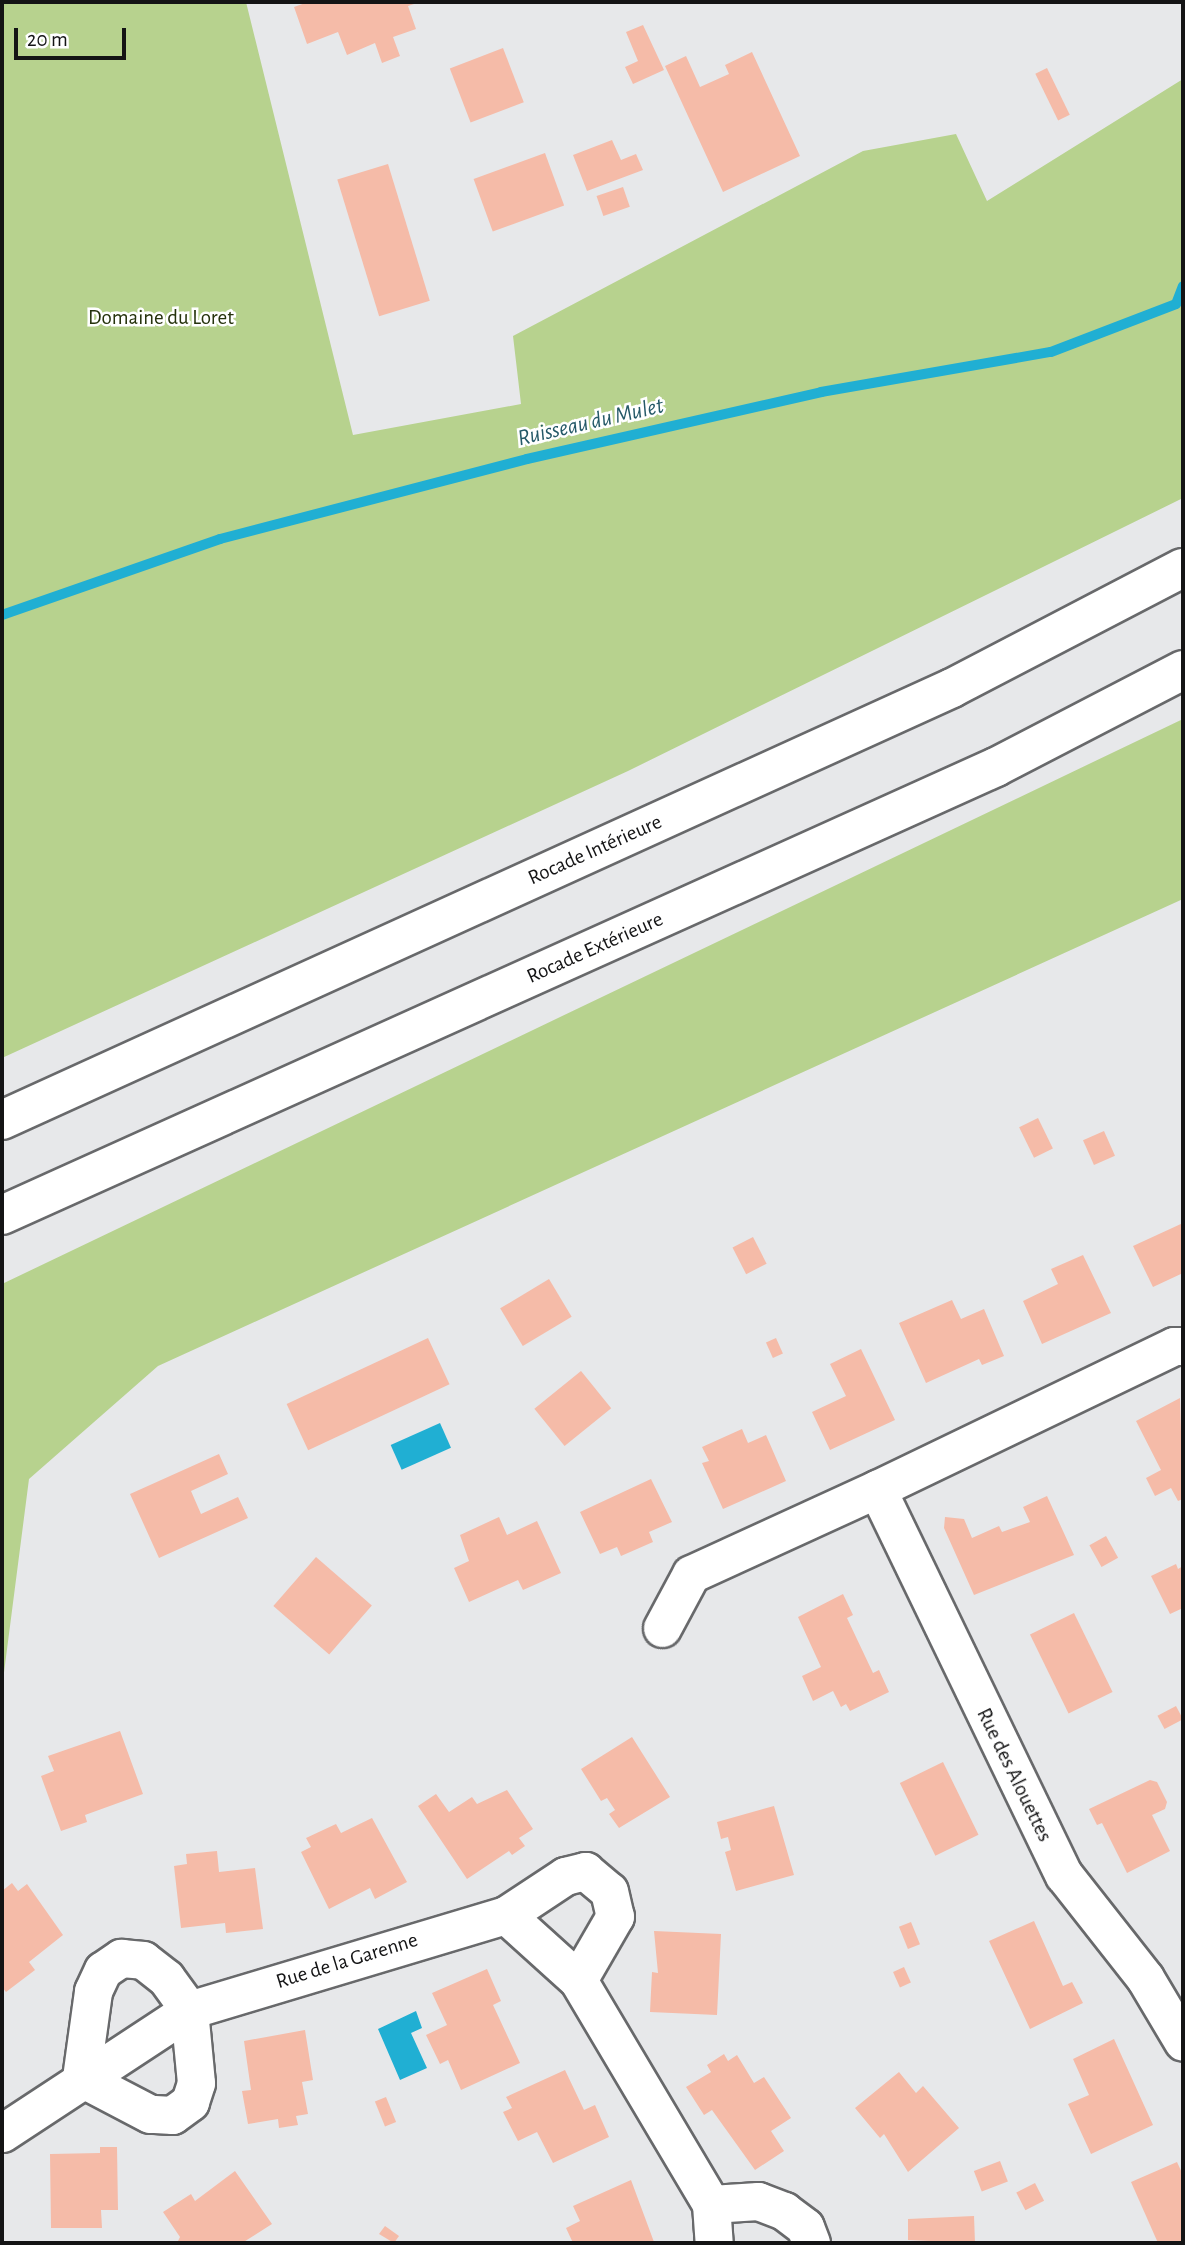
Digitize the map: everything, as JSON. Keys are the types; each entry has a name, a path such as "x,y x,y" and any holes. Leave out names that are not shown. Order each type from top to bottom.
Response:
{"highway":[{"name":"Rocade Intérieure","path":"2,1120 952,688 1183,568"},
{"name":"Rocade Extérieure","path":"2,1216 996,767 1183,670"}],"street":[{"path":"662,1628 691,1574 877,1489 1174,1346 1183,1346"},
{"name":"Rue des Alouettes","path":"877,1489 1064,1875 1144,1978 1183,2042"},
{"name":"Rue de la Garenne","path":"2,2133 81,2078 189,2010 506,1915 575,1873 585,1871 609,1891 615,1916 578,1980"},
{"path":"506,1915 578,1980 711,2204 713,2243"},
{"path":"121,1958 143,1960 166,1978 189,2010 196,2083 190,2102 172,2115 150,2114 81,2078 93,1991 103,1970 121,1958"},
{"path":"711,2204 758,2200 784,2211 805,2227 811,2243"}],"green space":[{"name":"Domaine du Loret","path":"2,2 246,2 353,435 521,404 513,336 863,151 956,134 987,201 1183,79 1183,498 628,771 2,1058"},
{"path":"1183,719 1183,899 158,1366 29,1479 2,1688 2,1284"}],"water":[{"path":"440,1423 451,1448 402,1470 391,1445"},
{"path":"416,2011 422,2028 411,2033 427,2068 400,2080 378,2029"}],"building":[{"path":"308,2 420,2 408,6 416,29 393,37 400,56 382,63 375,43 347,55 338,32 307,44 294,7"},
{"path":"643,25 664,70 633,84 625,67 638,61 626,32"},
{"path":"503,48 524,102 471,123 450,68"},
{"path":"752,52 800,156 723,192 665,66 686,56 700,87 729,74 725,65"},
{"path":"1047,68 1070,115 1058,120 1035,74"},
{"path":"612,140 621,160 636,154 643,170 587,191 573,155"},
{"path":"545,153 564,206 493,232 474,179"},
{"path":"388,164 430,301 379,316 337,179"},
{"path":"623,187 630,207 603,216 597,196"},
{"path":"1038,1118 1053,1149 1034,1158 1019,1127"},
{"path":"1104,1131 1115,1156 1094,1165 1083,1140"},
{"path":"1183,1223 1183,1273 1153,1287 1133,1246"},
{"path":"753,1237 767,1264 746,1274 733,1247"},
{"path":"1083,1255 1111,1313 1042,1344 1023,1301 1058,1284 1051,1269"},
{"path":"549,1279 572,1317 523,1346 500,1308"},
{"path":"952,1300 961,1319 984,1309 1004,1356 982,1365 979,1359 926,1383 899,1323"},
{"path":"428,1338 450,1384 308,1450 287,1404"},
{"path":"776,1338 783,1354 773,1358 766,1342"},
{"path":"861,1349 895,1420 830,1450 812,1412 846,1396 830,1364"},
{"path":"581,1371 611,1408 565,1446 534,1409"},
{"path":"1180,1398 1183,1499 1178,1501 1171,1488 1155,1496 1146,1478 1161,1470 1136,1421"},
{"path":"742,1429 748,1443 766,1435 786,1481 723,1509 702,1463 709,1461 702,1447"},
{"path":"219,1454 228,1474 191,1491 201,1514 238,1497 248,1518 159,1558 130,1494"},
{"path":"651,1479 672,1522 649,1532 653,1542 621,1556 617,1547 600,1554 580,1512"},
{"path":"1047,1496 1074,1555 974,1595 944,1528 945,1517 964,1519 972,1538 999,1526 1002,1532 1030,1522 1023,1507"},
{"path":"499,1517 507,1535 537,1521 561,1573 523,1590 518,1580 469,1602 454,1568 469,1561 460,1535"},
{"path":"1106,1536 1118,1558 1102,1567 1089,1545"},
{"path":"316,1557 372,1606 329,1655 273,1606"},
{"path":"1176,1564 1178,1569 1183,1566 1183,1608 1170,1614 1151,1576"},
{"path":"843,1594 853,1615 847,1618 873,1673 879,1670 889,1692 850,1711 846,1704 841,1707 833,1691 813,1701 802,1676 821,1667 798,1617"},
{"path":"1074,1613 1113,1692 1069,1714 1030,1634"},
{"path":"1176,1706 1183,1719 1165,1729 1157,1716"},
{"path":"120,1731 143,1794 85,1815 87,1822 61,1831 41,1776 54,1771 48,1756"},
{"path":"632,1737 670,1797 619,1828 609,1814 615,1810 607,1798 601,1801 581,1769"},
{"path":"943,1762 979,1835 935,1856 900,1783"},
{"path":"1150,1780 1157,1782 1167,1802 1165,1809 1152,1815 1170,1851 1127,1873 1102,1823 1097,1825 1089,1809"},
{"path":"507,1790 533,1829 519,1838 525,1846 512,1855 509,1851 467,1879 418,1806 436,1794 449,1812 472,1797 477,1804"},
{"path":"774,1806 794,1875 736,1891 725,1852 731,1850 728,1837 721,1839 717,1822"},
{"path":"372,1818 407,1882 375,1899 370,1888 329,1909 301,1852 311,1847 306,1838 336,1824 341,1833"},
{"path":"217,1851 219,1872 255,1868 263,1929 226,1933 225,1923 181,1928 174,1866 187,1864 186,1854"},
{"path":"12,1883 18,1891 27,1884 63,1935 29,1962 35,1970 6,1992 2,1987 2,1891"},
{"path":"1034,1921 1063,1986 1072,1982 1083,2003 1030,2029 989,1941"},
{"path":"911,1922 920,1944 908,1949 899,1927"},
{"path":"654,1931 721,1934 717,2015 650,2012 652,1972 658,1973"},
{"path":"904,1967 911,1983 900,1987 893,1972"},
{"path":"487,1969 501,2001 493,2005 520,2063 461,2090 448,2060 440,2064 426,2035 447,2025 432,1993"},
{"path":"305,2030 313,2080 302,2082 308,2114 296,2116 298,2125 279,2128 278,2119 248,2124 242,2091 251,2090 244,2041"},
{"path":"1114,2039 1153,2125 1091,2154 1068,2104 1089,2095 1073,2059"},
{"path":"724,2054 728,2061 737,2055 754,2083 764,2077 791,2118 771,2131 784,2151 755,2170 712,2110 704,2115 686,2087 711,2072 707,2065"},
{"path":"565,2070 584,2110 595,2105 609,2137 553,2163 537,2132 518,2141 503,2112 512,2108 506,2097"},
{"path":"899,2072 916,2093 923,2086 959,2128 908,2172 884,2134 880,2138 855,2108"},
{"path":"386,2097 396,2122 385,2127 375,2101"},
{"path":"100,2147 117,2147 118,2210 101,2210 102,2228 51,2228 50,2154 100,2153"},
{"path":"1000,2161 1008,2182 982,2192 974,2171"},
{"path":"1177,2162 1183,2175 1183,2243 1158,2243 1131,2182"},
{"path":"235,2171 272,2224 242,2243 177,2243 180,2237 163,2212 191,2194 195,2201"},
{"path":"631,2180 654,2242 573,2243 566,2228 580,2221 573,2206"},
{"path":"1035,2183 1044,2201 1025,2210 1016,2193"},
{"path":"974,2216 975,2243 908,2240 908,2219"},
{"path":"385,2226 399,2236 394,2243 379,2234"}],"waterway":[{"name":"Ruisseau du Mulet","path":"2,615 220,539 527,459 821,392 1051,352 1176,304 1183,286"}]}
